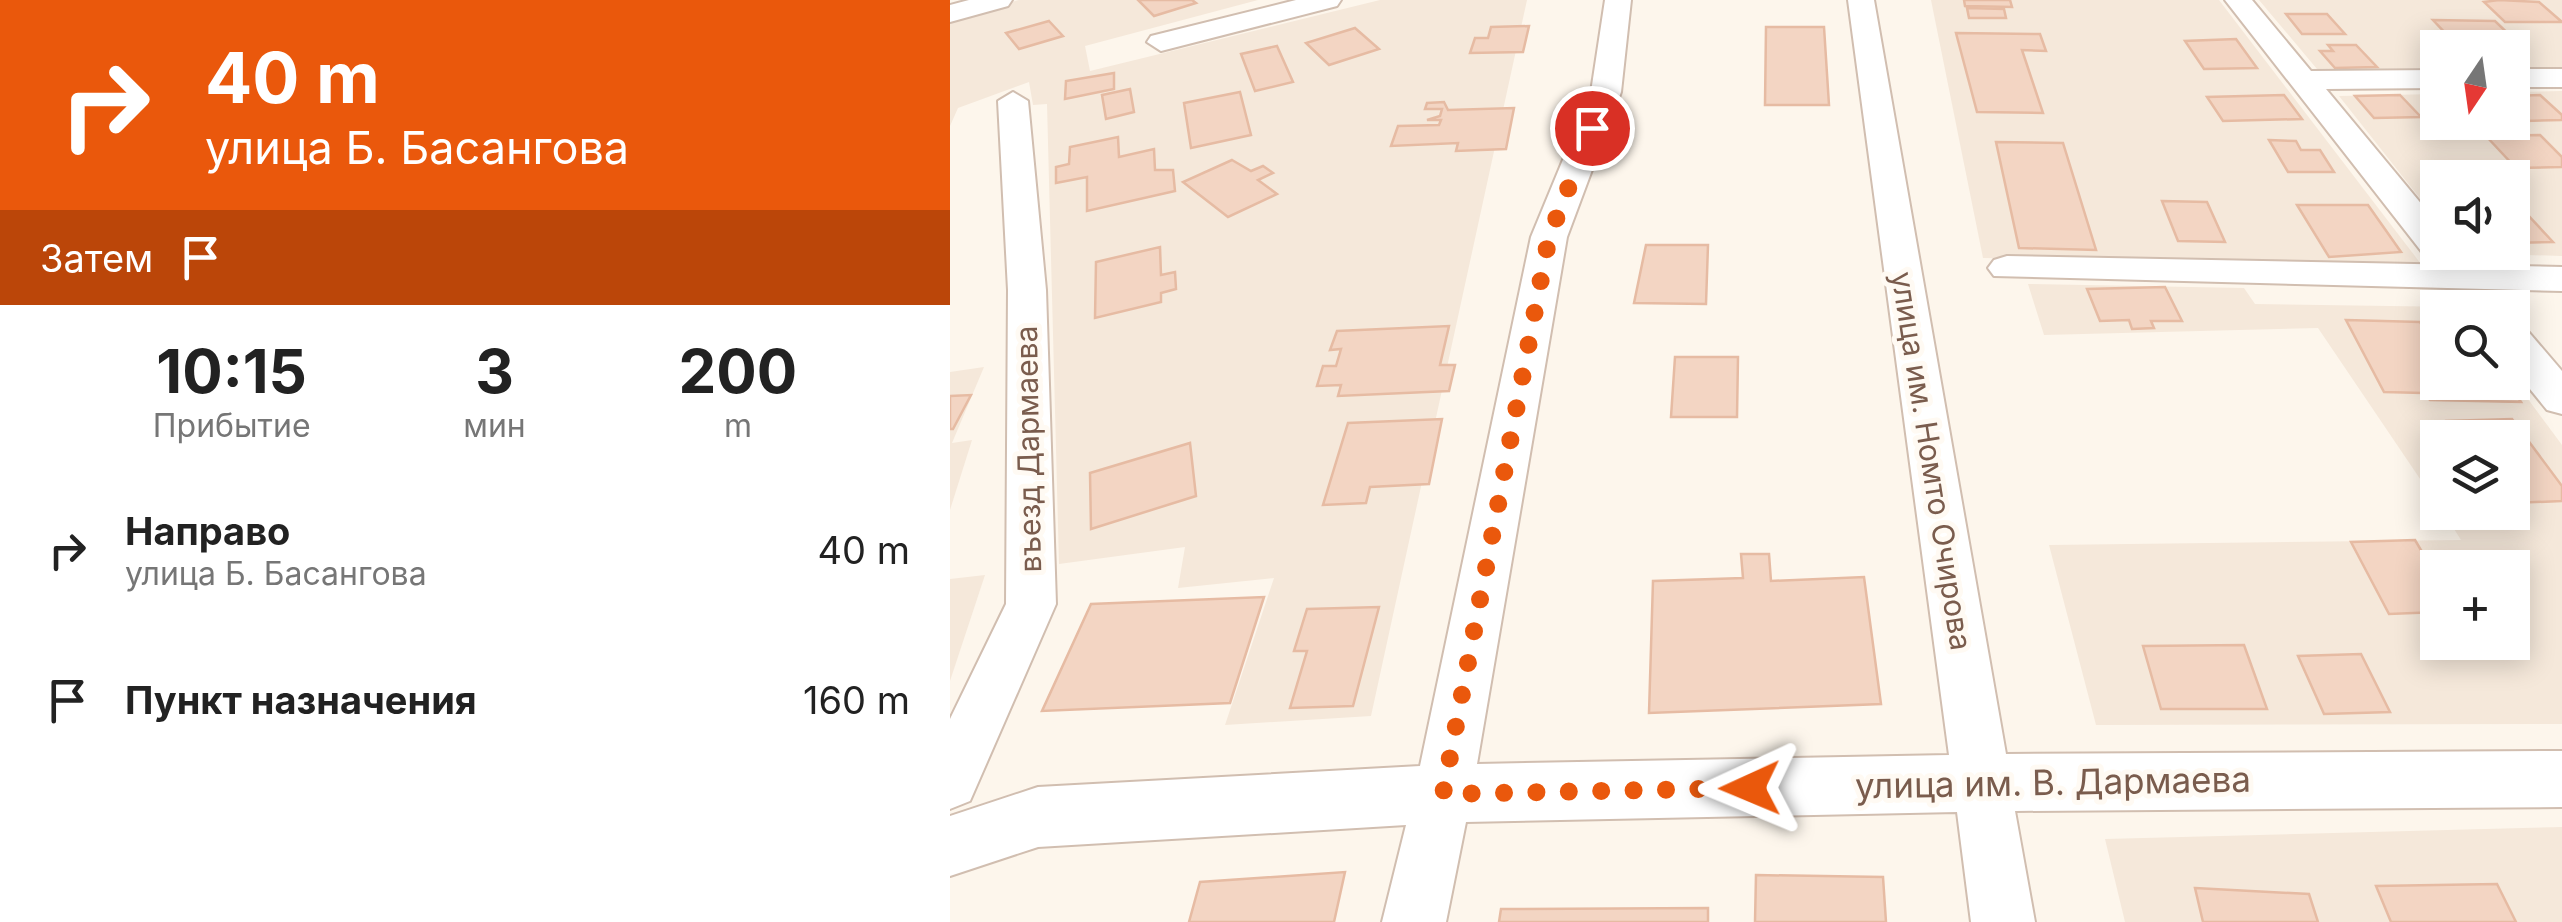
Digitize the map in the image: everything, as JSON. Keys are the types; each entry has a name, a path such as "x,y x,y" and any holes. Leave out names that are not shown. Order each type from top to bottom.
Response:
{"street":[{"path":"950,14 999,0"},
{"path":"1161,42 1328,0"},
{"path":"1414,922 1443,794 1549,237 1606,92 1618,0"},
{"name":"улица им. Номто Очирова","path":"1861,0 2004,922"},
{"path":"2238,0 2420,227"},
{"path":"2530,78 2562,78"},
{"path":"2299,80 2420,79"},
{"name":"въезд Дармаева","path":"950,781 1031,604 1027,290 1013,101"},
{"path":"2007,268 2420,260"},
{"path":"2455,270 2471,290"},
{"path":"2508,270 2562,279"},
{"path":"2530,361 2562,399"},
{"name":"улица им. В. Дармаева","path":"950,846 1038,817 1443,794 1980,783 2562,779"}],"shaded area":[{"path":"1019,0 1258,0 1085,46 1090,71 1380,0 1527,0 1371,716 1225,725 1274,578 1178,588 1185,547 1059,564 1047,104 1033,105 1029,82 958,108 950,126 950,19"},
{"path":"1931,0 2219,0 2420,264 1983,258"},
{"path":"2259,0 2562,0 2562,67 2530,67 2530,30 2420,30 2420,68 2317,69"},
{"path":"2562,91 2562,256 2530,255 2530,160 2420,160 2420,198 2339,96 2420,94 2420,140 2530,140 2530,92"},
{"path":"2028,284 2244,288 2255,304 2420,306 2420,400 2529,400 2562,445 2562,724 2096,725 2049,545 2461,540 2455,530 2530,530 2530,420 2420,420 2420,479 2318,328 2044,335"},
{"path":"984,367 952,443 972,440 950,510 950,372"},
{"path":"985,575 950,681 950,579"},
{"path":"2562,827 2562,922 2125,922 2105,839"}],"building":[{"path":"1138,0 1192,0 1196,3 1154,16"},
{"path":"1964,0 2010,0 2012,7 1965,6"},
{"path":"2484,2 2539,2 2562,22 2505,22"},
{"path":"1967,8 2004,9 2006,18 1969,18"},
{"path":"2286,14 2327,14 2345,34 2302,34"},
{"path":"2433,20 2495,21 2504,30 2442,30"},
{"path":"1049,21 1063,36 1019,49 1006,33"},
{"path":"1529,26 1523,52 1470,53 1475,38 1488,38 1491,27"},
{"path":"1766,27 1824,27 1829,105 1765,105"},
{"path":"1355,28 1379,49 1329,65 1306,43"},
{"path":"1956,33 2040,34 2046,51 2022,50 2043,113 1977,112"},
{"path":"2236,39 2257,68 2204,69 2185,41"},
{"path":"2328,45 2356,45 2377,67 2335,68 2320,51 2333,51"},
{"path":"1277,46 1293,82 1255,91 1241,54"},
{"path":"1114,73 1114,89 1065,99 1066,81"},
{"path":"1130,89 1134,112 1106,119 1102,95"},
{"path":"1240,92 1251,135 1191,148 1184,103"},
{"path":"2284,95 2302,119 2223,121 2207,97"},
{"path":"2400,95 2420,117 2374,118 2355,96"},
{"path":"2530,95 2540,95 2562,115 2562,120 2530,121"},
{"path":"1444,102 1448,110 1514,108 1506,149 1456,151 1458,143 1391,146 1398,126 1439,125 1441,120 1427,120 1440,116 1442,109 1425,109 1427,103"},
{"path":"2530,135 2540,135 2562,157 2562,167 2530,168 2530,160 2508,160 2490,140 2530,140"},
{"path":"1118,137 1119,157 1154,149 1155,170 1173,170 1175,191 1087,211 1087,177 1056,183 1056,167 1069,164 1070,147"},
{"path":"2269,140 2296,141 2301,150 2320,150 2334,172 2288,172"},
{"path":"1996,142 2063,143 2096,250 2019,248"},
{"path":"1232,160 1251,171 1263,166 1273,173 1258,180 1277,194 1228,217 1183,182"},
{"path":"2162,201 2207,202 2225,242 2178,241"},
{"path":"2297,205 2368,205 2401,252 2329,257"},
{"path":"2530,217 2553,242 2530,243"},
{"path":"1646,245 1708,245 1706,304 1634,303"},
{"path":"1160,247 1161,275 1175,272 1176,289 1161,293 1161,302 1095,318 1096,262"},
{"path":"2165,287 2182,321 2151,321 2154,328 2132,329 2129,320 2100,321 2087,289"},
{"path":"2346,320 2420,322 2420,393 2384,392"},
{"path":"1449,326 1440,365 1455,365 1449,391 1338,396 1341,385 1317,386 1323,366 1336,366 1341,349 1330,350 1337,331"},
{"path":"1675,357 1738,357 1737,417 1671,417"},
{"path":"971,395 953,429 950,429 950,396"},
{"path":"2430,400 2520,400 2521,402"},
{"path":"1442,419 1429,484 1370,487 1366,503 1323,505 1348,423"},
{"path":"1190,443 1196,496 1091,529 1090,473"},
{"path":"2530,443 2562,486 2562,501 2530,502"},
{"path":"2415,540 2421,550 2420,613 2389,614 2351,542"},
{"path":"1741,554 1769,554 1771,581 1864,577 1881,704 1649,713 1653,581 1743,578"},
{"path":"1264,597 1230,703 1042,711 1091,604"},
{"path":"1379,607 1353,706 1290,708 1307,651 1294,651 1307,609"},
{"path":"2244,645 2267,709 2161,709 2143,646"},
{"path":"2361,654 2390,712 2324,714 2298,656"},
{"path":"1345,872 1334,922 1189,922 1200,882"},
{"path":"1756,875 1883,877 1886,922 1755,922"},
{"path":"2497,884 2516,922 2391,922 2376,886"},
{"path":"2195,888 2309,894 2318,922 2203,922"},
{"path":"1708,908 1708,922 1499,922 1501,909"}],"route":[{"path":"1592,128 1549,237 1443,794 1750,788"}]}
